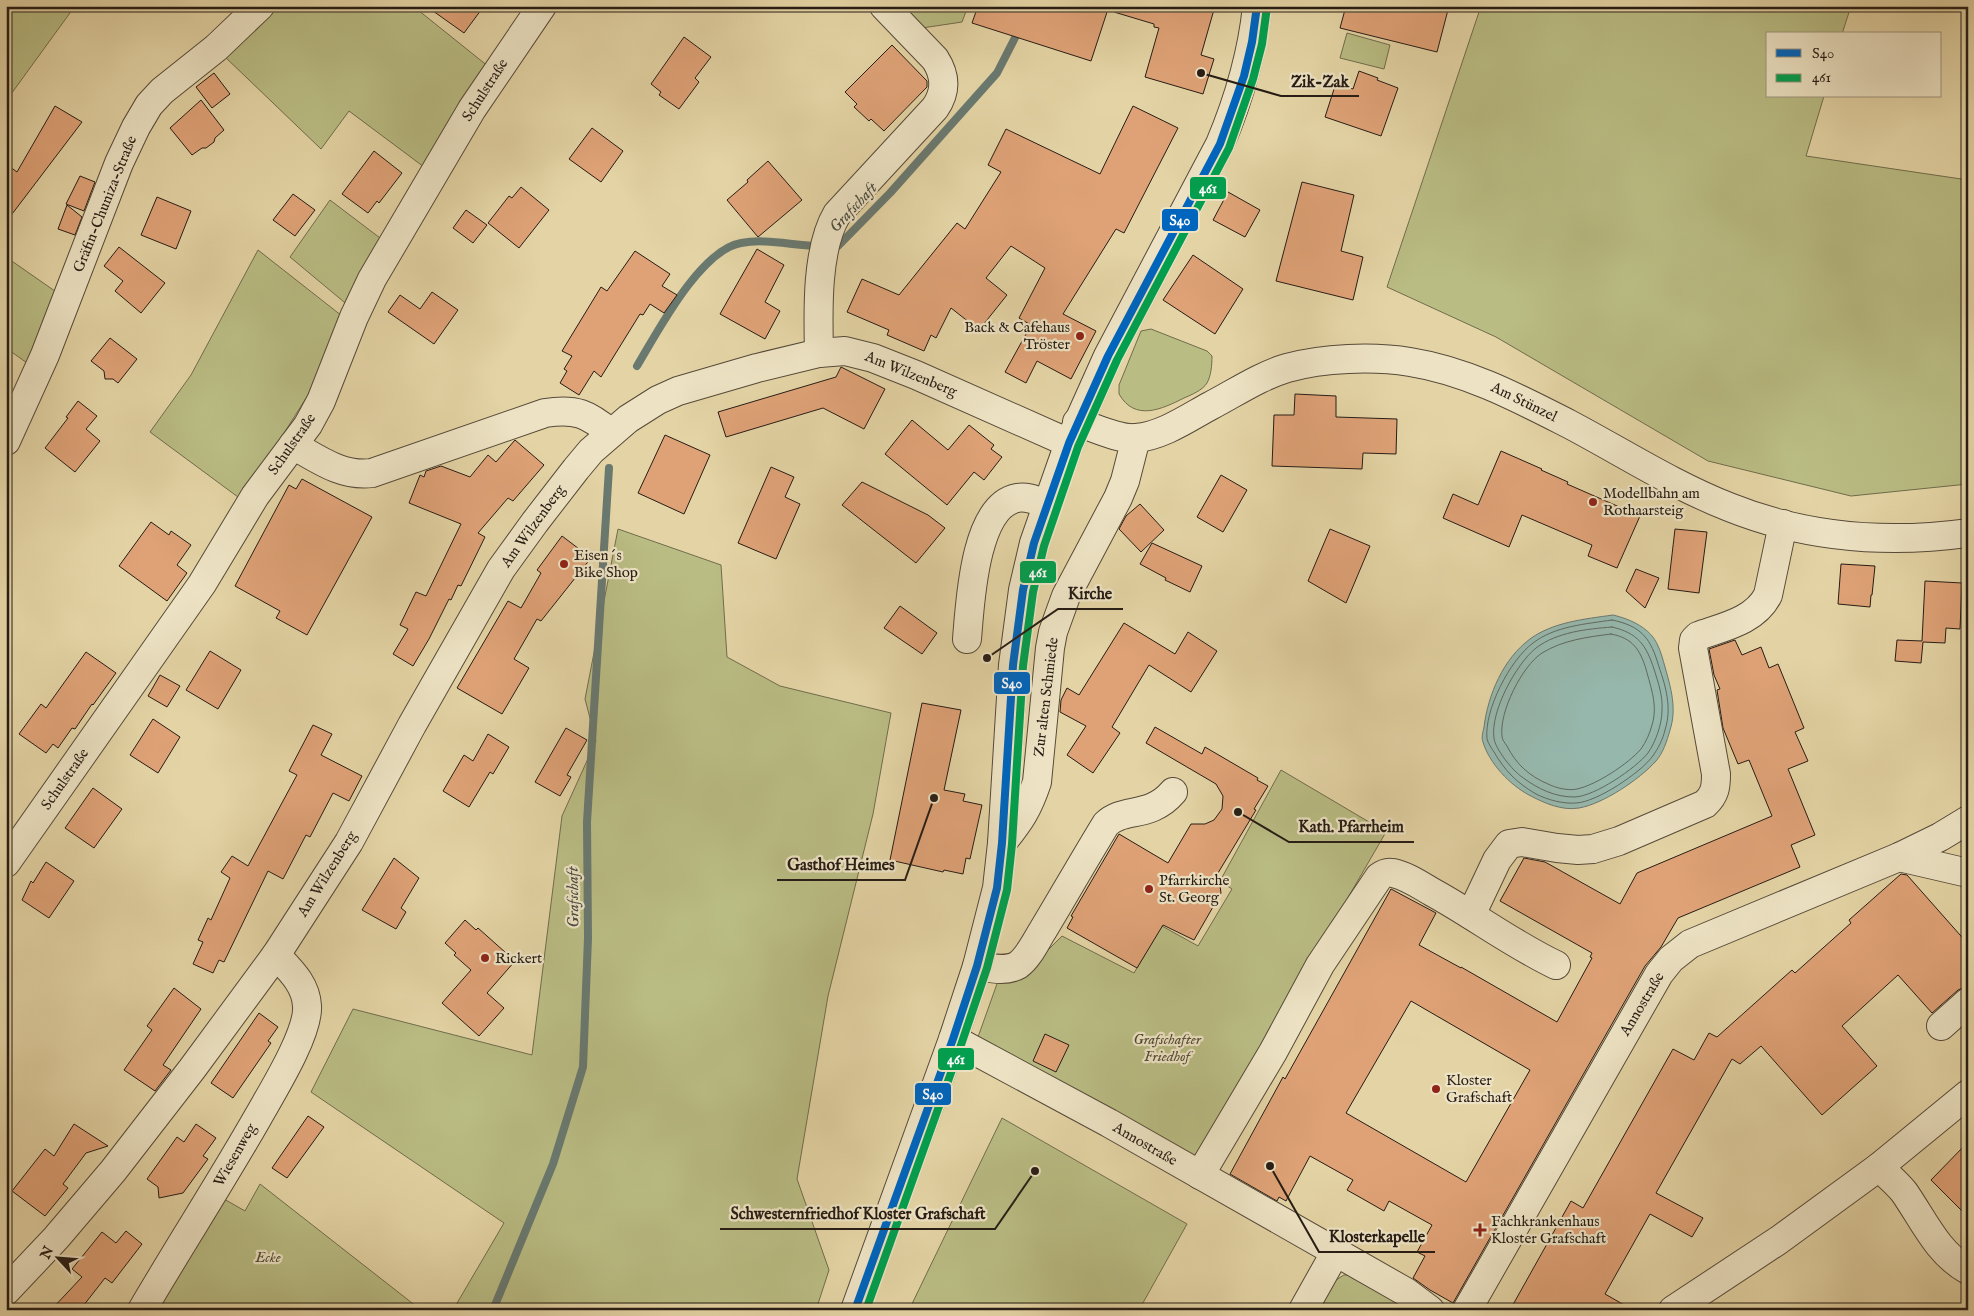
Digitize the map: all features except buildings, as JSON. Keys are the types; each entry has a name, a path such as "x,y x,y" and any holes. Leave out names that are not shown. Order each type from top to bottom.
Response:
{"street":[{"name":"Gräfin-Chuniza-Straße","path":"6,441 41,364 119,163 136,126 149,105 162,91 216,48 260,6"},
{"name":"Schulstraße","path":"6,863 202,584 255,496 293,446 321,401 354,316 372,279 472,109 542,6"},
{"path":"819,353 820,275 829,231 837,214 935,108 943,89 944,79 941,68 935,59 884,6"},
{"path":"855,1310 953,1039 977,966 997,888 1002,843 1013,665 1021,599 1034,544 1073,432 1108,356 1156,267 1225,131 1242,86 1250,52 1257,6"},
{"name":"Am Wilzenberg","path":"6,1291 56,1238 114,1171 192,1070 276,955 349,842 416,717 501,569 562,486 591,452 611,433 640,410 678,391 757,368 819,353 845,350 873,358 960,394 1073,432"},
{"name":"Am Stünzel","path":"1073,432 1136,438 1166,430 1286,368 1355,359 1410,362 1470,377 1496,388 1699,494 1730,508 1783,524 1832,535 1859,538 1892,539 1968,533"},
{"path":"293,446 336,469 358,475 372,473 545,412 575,411 596,421 611,433"},
{"name":"Zur alten Schmiede","path":"1002,843 1021,821 1037,782 1050,648 1057,620 1079,569 1118,498 1125,481 1136,438"},
{"path":"967,639 971,593 978,555 984,533 995,514 1004,504 1017,498 1027,498 1047,504"},
{"path":"1471,915 1497,860 1509,844 1522,842 1557,848 1593,849 1606,846 1647,829 1705,804 1711,799 1714,792 1716,774 1693,648 1694,640 1698,636 1736,622 1760,608 1768,595 1783,524"},
{"path":"977,966 1001,969 1020,964 1071,885 1106,824 1114,818 1155,807 1166,800 1173,792"},
{"name":"Annostraße","path":"1467,1310 1659,974 1671,959 1690,944 1899,857 1940,837 1968,820"},
{"path":"1899,857 1968,873"},
{"path":"1200,1175 1272,1052 1320,964 1379,877 1384,873 1391,872 1400,875 1556,965"},
{"name":"Wiesenweg","path":"142,1310 183,1240 235,1159 283,1074 307,1016 305,992 296,977 276,955"},
{"path":"1941,1026 1968,1002"},
{"name":"Annostraße","path":"953,1039 1200,1175 1406,1292 1430,1310"},
{"path":"1673,1310 1779,1240 1879,1167 1968,1094"},
{"path":"1879,1167 1902,1190 1943,1250 1968,1270"},
{"path":"1303,1310 1335,1253"}],"green space":[{"path":"6,6 75,6 6,101"},
{"path":"272,6 413,6 489,67 428,170 349,111 321,149 223,55"},
{"path":"899,6 968,6 962,22 922,28"},
{"path":"1481,6 1851,6 1843,32 1766,32 1766,98 1823,98 1806,156 1968,180 1968,484 1851,496 1708,461 1496,337 1387,287"},
{"path":"1347,33 1390,45 1384,69 1340,58"},
{"path":"330,200 384,241 350,307 290,257"},
{"path":"258,250 342,316 308,395 242,500 150,432 191,375"},
{"path":"6,257 62,296 34,368 6,348"},
{"path":"1151,329 1207,351 1212,356 1209,377 1205,386 1167,406 1149,411 1133,408 1125,403 1119,394 1119,385 1141,331"},
{"path":"618,529 721,565 727,657 780,686 891,713 873,814 828,996 797,1179 829,1270 816,1310 453,1310 504,1223 311,1092 353,1009 532,1055 562,816 596,741 585,699"},
{"name":"Grafschafter Friedhof","path":"1281,770 1386,832 1197,1158 978,1037 998,981 1023,975 1062,936 1134,973 1162,926 1198,946 1232,889 1220,881"},
{"path":"1002,1118 1187,1224 1139,1310 909,1310"},
{"name":"Ecke","path":"260,1184 421,1310 152,1310 224,1199 245,1211"},
{"path":"1344,1275 1350,1275 1416,1310 1315,1310 1331,1283"}],"water":[{"path":"1613,615 1633,622 1645,629 1655,640 1659,648 1671,691 1673,706 1668,738 1661,754 1649,768 1631,783 1610,796 1589,806 1579,808 1553,806 1522,791 1501,773 1490,758 1482,735 1493,690 1498,678 1520,647 1539,633 1559,625"}],"waterway":[{"name":"Grafschaft","path":"832,246 838,246 890,193 997,73 1020,28"},
{"name":"Grafschaft","path":"637,366 668,314 695,276 726,249 741,243 761,241 821,246"},
{"name":"Grafschaft","path":"493,1310 553,1164 583,1067 588,938 587,822 609,468"}],"transit line":[{"name":"S40","path":"855,1310 953,1039 977,966 997,888 1002,843 1013,665 1023,590 1034,543 1069,443 1108,356 1220,144 1244,76 1252,42 1257,6"},
{"name":"461","path":"866,1310 987,968 1007,890 1012,844 1023,666 1033,592 1044,546 1078,447 1117,360 1229,148 1253,79 1262,44 1267,7"}],"place":[{"name":"Zik-Zak","path":"1201,73"},
{"name":"Back & Cafehaus Tröster","path":"1080,336"},
{"name":"Modellbahn am Rothaarsteig","path":"1593,502"},
{"name":"Eisen´s Bike Shop","path":"564,564"},
{"name":"Kirche","path":"987,658"},
{"name":"Gasthof Heimes","path":"934,798"},
{"name":"Kath. Pfarrheim","path":"1238,812"},
{"name":"Pfarrkirche St. Georg","path":"1149,889"},
{"name":"Rickert","path":"485,958"},
{"name":"Kloster Grafschaft","path":"1436,1089"},
{"name":"Klosterkapelle","path":"1270,1166"},
{"name":"Schwesternfriedhof Kloster Grafschaft","path":"1035,1171"},
{"name":"Fachkrankenhaus Kloster Grafschaft","path":"1480,1230"}]}
